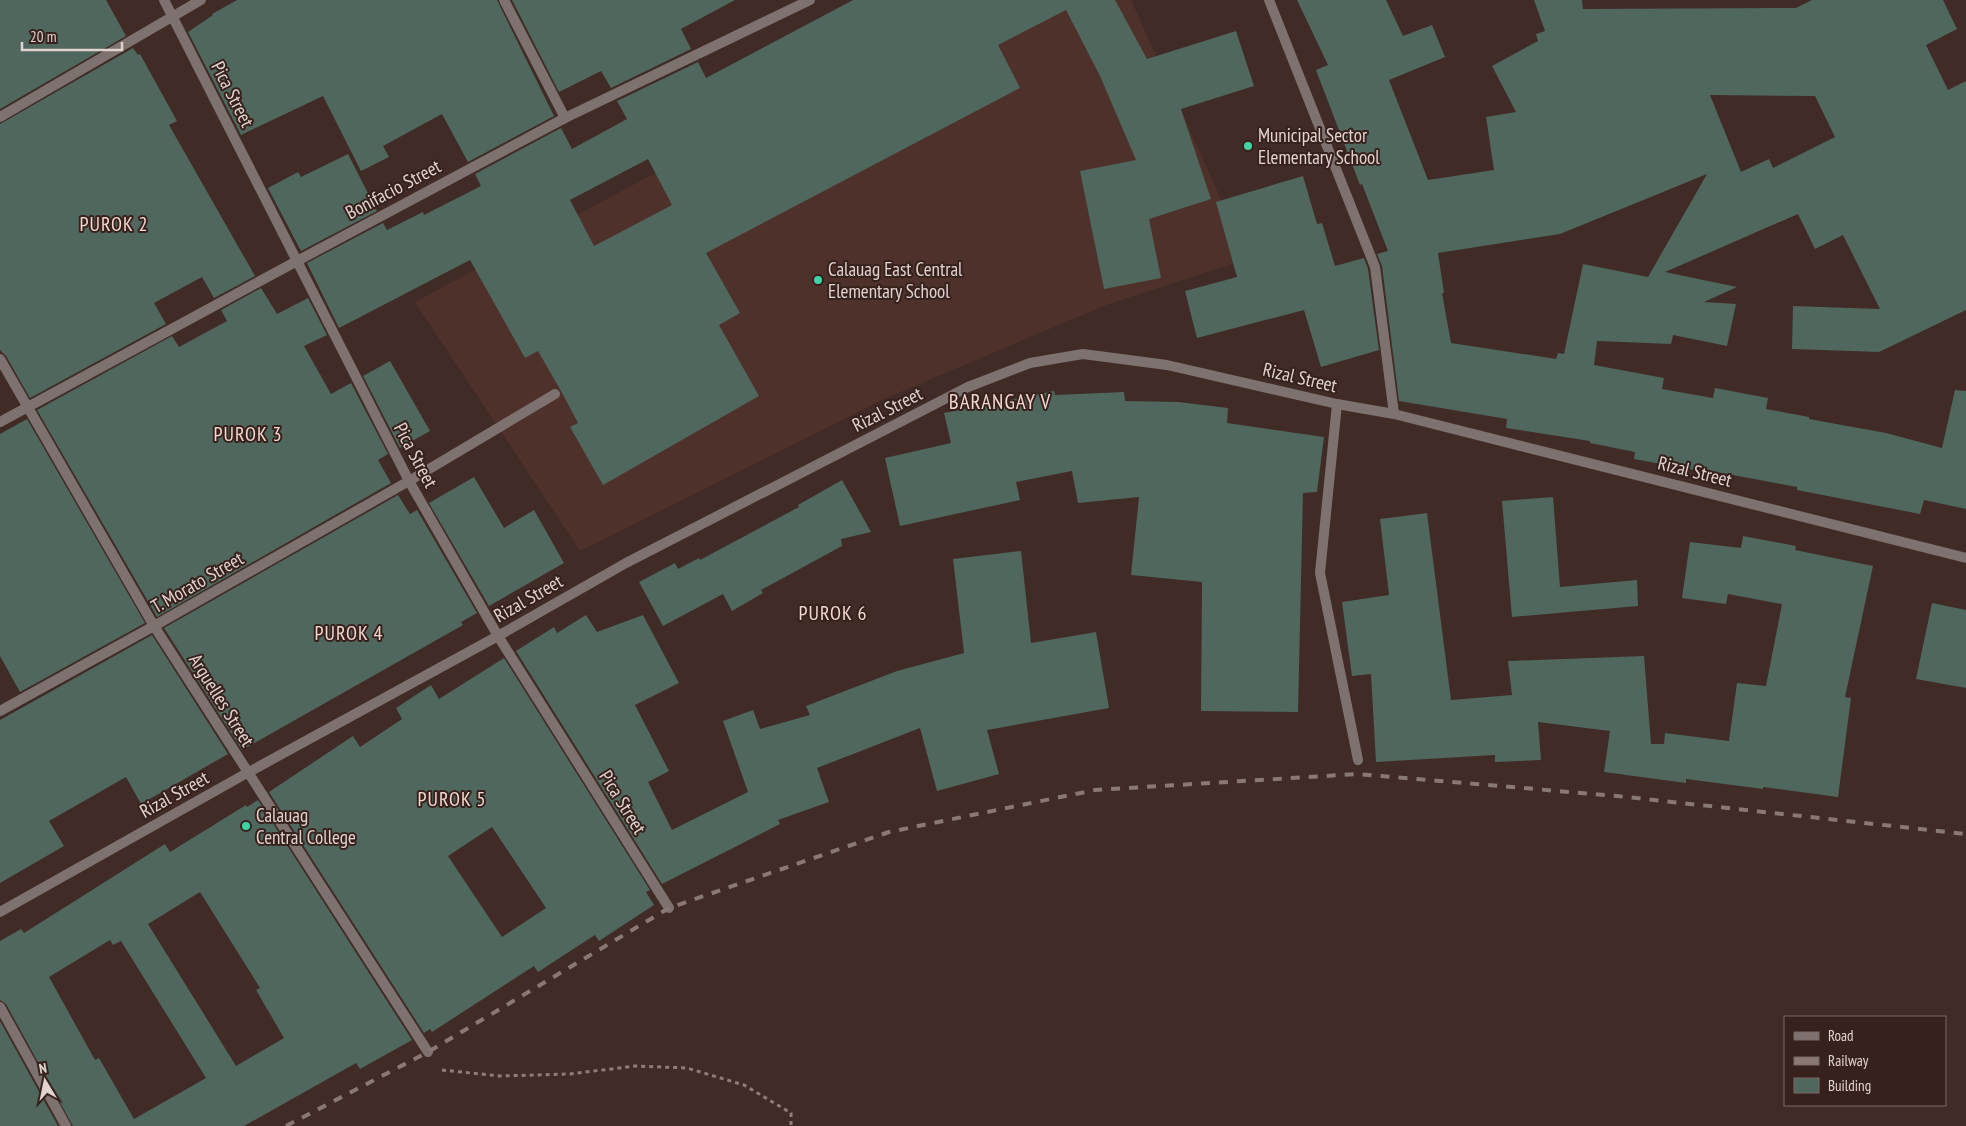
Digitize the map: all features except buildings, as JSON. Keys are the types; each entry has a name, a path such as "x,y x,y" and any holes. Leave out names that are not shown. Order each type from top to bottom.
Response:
{"street":[{"name":"Pica Street","path":"164,0 174,15 409,480 498,636 669,908"},
{"path":"0,116 201,0"},
{"path":"504,0 565,118"},
{"name":"Bonifacio Street","path":"0,422 297,260 565,118 810,0"},
{"path":"1269,0 1375,267 1394,414"},
{"name":"Rizal Street","path":"0,912 247,773 498,636 634,558 968,387 1030,363 1083,354 1167,364 1337,404 1394,414 1966,558"},
{"name":"Arguelles Street","path":"0,359 154,626 428,1052"},
{"name":"T. Morato Street","path":"0,711 154,626 555,394"},
{"path":"1337,404 1320,573 1358,760"},
{"path":"0,1007 66,1126"}],"path":[{"path":"428,1052 442,1070 500,1076 570,1074 635,1066 687,1068 744,1085 791,1112 791,1126"}],"shaded area":[{"name":"Calauag East Central Elementary School","path":"978,0 1131,0 1248,259 1106,305 882,400 580,551 415,302"}],"railway":[{"path":"286,1126 428,1052 669,908 889,832 1095,790 1358,774 1617,796 1966,834"}],"place":[{"name":"Municipal Sector Elementary School","path":"1248,146"},
{"name":"Calauag East Central Elementary School","path":"818,280"},
{"name":"Calauag Central College","path":"246,826"}],"district":[{"name":"PUROK 2","path":"114,224"},
{"name":"BARANGAY V","path":"1000,401"},
{"name":"PUROK 3","path":"248,434"},
{"name":"PUROK 6","path":"833,613"},
{"name":"PUROK 4","path":"349,633"},
{"name":"PUROK 5","path":"452,799"}]}
